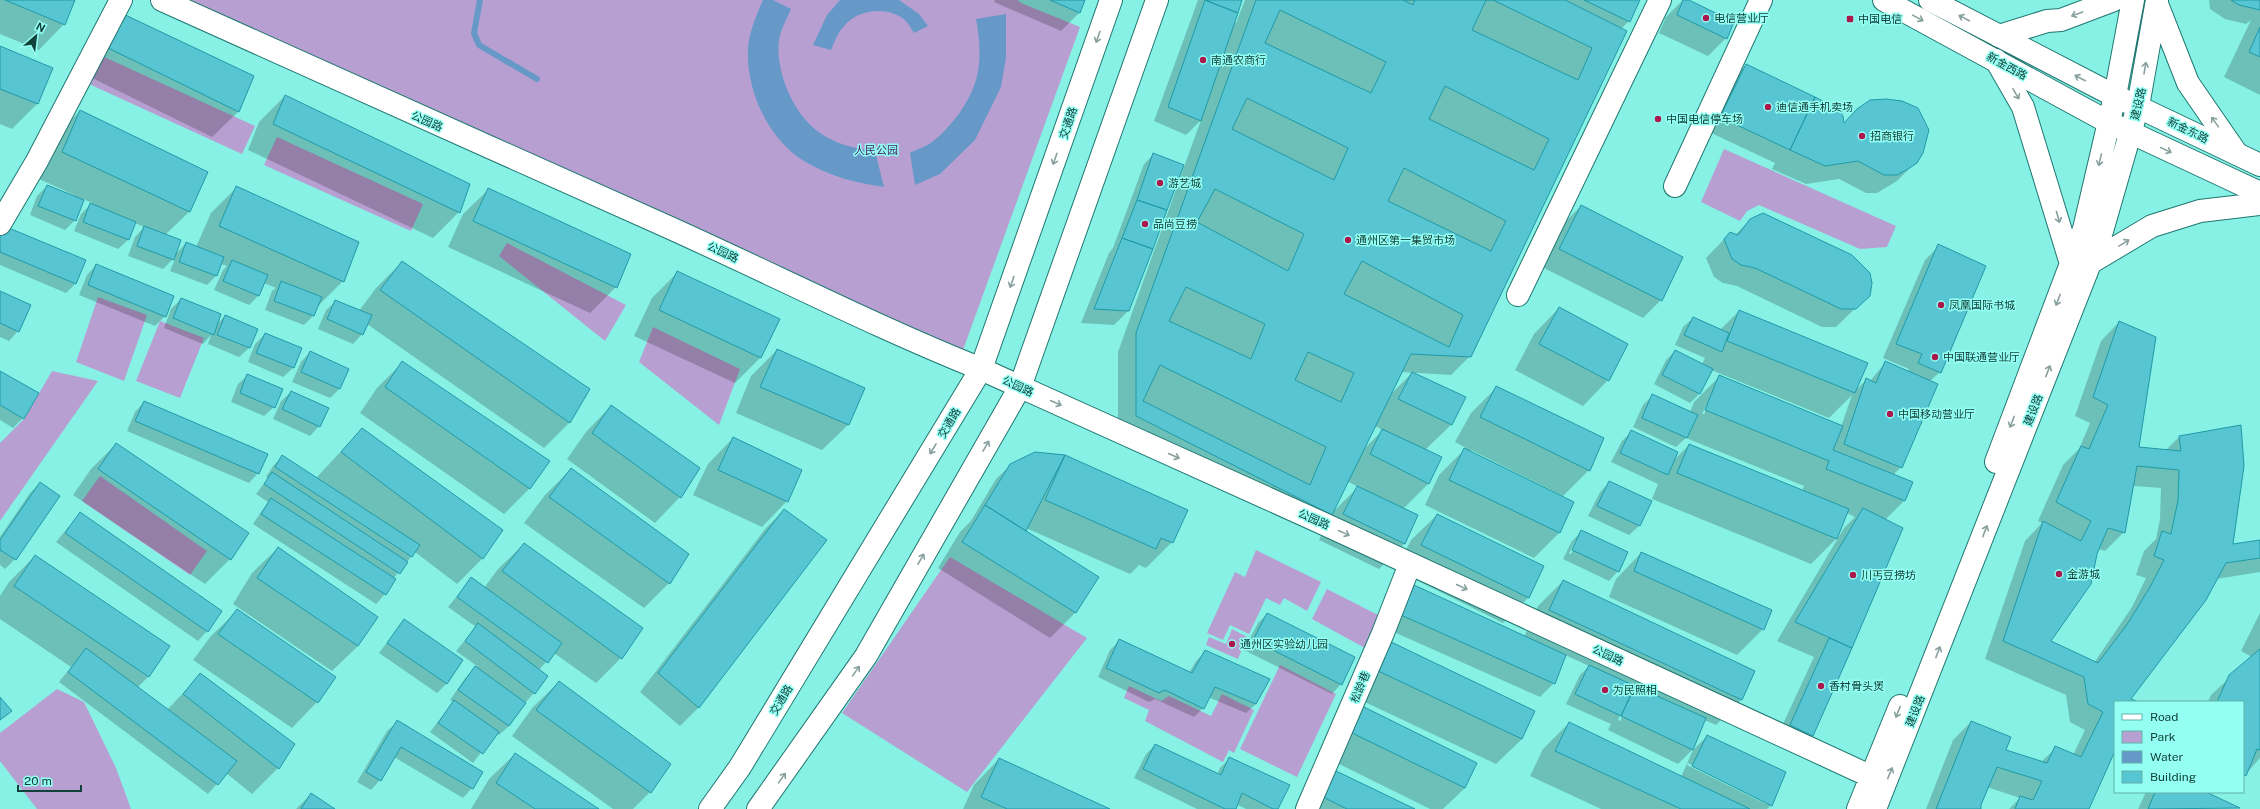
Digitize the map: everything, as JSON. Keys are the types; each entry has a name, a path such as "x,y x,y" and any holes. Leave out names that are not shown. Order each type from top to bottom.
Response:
{"street":[{"path":"0,224 37,161 122,0"},
{"name":"公园路","path":"162,0 405,111 666,226 926,347 981,369 1410,564 1872,777"},
{"name":"交通路","path":"710,809 740,767 981,369 1112,0"},
{"path":"758,809 866,656 1020,387 1157,0"},
{"path":"1518,295 1660,0"},
{"path":"1675,186 1761,0"},
{"name":"新金西路","path":"1884,0 2130,133"},
{"name":"新金西路","path":"1930,0 2115,96"},
{"path":"1999,36 2047,21 2061,20 2114,0"},
{"name":"建设路","path":"1875,809 2081,264 2084,229 2115,96 2133,0"},
{"path":"2157,2 2188,83 2237,154"},
{"name":"建设路","path":"1858,809 1976,515 2081,264 2100,238 2138,106 2157,2"},
{"path":"1996,60 2023,107 2081,264 2152,226 2200,211 2260,204"},
{"name":"新金东路","path":"2115,96 2260,165"},
{"path":"2130,133 2260,193"},
{"name":"松龄巷","path":"1307,809 1383,633 1410,564"}],"green space":[{"name":"人民公园","path":"173,0 1018,0 1021,3 1080,27 963,350 931,338"},
{"path":"102,56 255,126 242,154 89,84"},
{"path":"277,137 423,204 411,231 264,165"},
{"path":"1724,149 1896,226 1887,247 1860,249 1759,205 1747,211 1740,221 1701,202"},
{"path":"507,243 626,305 605,341 499,256"},
{"path":"98,297 147,315 124,381 76,362"},
{"path":"160,321 204,338 180,398 136,381"},
{"path":"653,327 740,369 719,425 639,362"},
{"path":"52,371 98,381 0,521 0,443 24,419"},
{"path":"100,476 207,551 190,575 82,501"},
{"path":"1256,550 1321,582 1307,611 1284,598 1280,605 1266,598 1249,634 1230,625 1223,640 1207,633 1235,572 1245,577"},
{"path":"950,557 1087,638 967,792 842,713"},
{"path":"1327,589 1380,616 1365,648 1312,619"},
{"path":"1232,629 1247,637 1238,659 1206,645 1209,637 1226,644"},
{"path":"1280,665 1336,694 1297,777 1240,749"},
{"path":"1129,686 1161,701 1169,696 1211,716 1222,694 1254,710 1234,753 1229,750 1223,762 1145,721 1149,710 1124,698"},
{"path":"57,689 84,702 116,768 131,809 37,809 0,761 0,733"}],"water":[{"path":"763,0 773,0 791,9 781,33 779,53 783,77 794,103 802,115 821,134 845,145 875,151 884,187 842,178 813,166 791,152 770,127 755,97 748,65 748,49 751,30"},
{"path":"840,0 899,0 919,14 928,26 914,33 905,20 898,16 882,11 874,11 858,16 845,25 840,31 831,50 813,45 827,15"},
{"path":"1006,14 1006,58 1001,87 975,140 940,174 915,185 910,153 930,144 940,136 961,111 976,81 979,65 979,38 976,19"}],"building":[{"path":"5,0 75,0 65,25"},
{"path":"1050,0 1085,0 1080,13"},
{"name":"南通农商行","path":"1205,0 1238,13 1201,121 1168,107"},
{"path":"1205,0 1242,0 1238,13"},
{"name":"通州区第一集贸市场","path":"1256,0 1565,0 1627,31 1471,357 1411,354 1332,515 1136,416 1136,333"},
{"path":"1403,0 1415,0 1413,5"},
{"path":"1486,0 1493,0 1592,48 1578,80 1472,30"},
{"path":"1584,0 1640,0 1630,22"},
{"name":"电信营业厅","path":"1683,0 1689,0 1734,22 1727,39 1677,15"},
{"path":"2231,0 2260,0 2260,10 2239,5"},
{"path":"1280,10 1386,62 1371,93 1265,43"},
{"path":"119,12 254,76 239,112 102,45"},
{"path":"2260,27 2260,57 2249,52"},
{"path":"0,46 53,68 38,104 0,89"},
{"name":"迪信通手机卖场","path":"1746,64 1815,97 1790,150 1720,117"},
{"path":"1445,86 1549,139 1534,170 1429,119"},
{"path":"285,95 470,184 460,213 273,124"},
{"name":"招商银行","path":"1815,97 1838,109 1843,116 1844,123 1857,109 1870,100 1886,99 1902,101 1918,108 1929,130 1923,153 1917,163 1908,169 1897,175 1884,175 1858,161 1825,166 1790,150"},
{"path":"1247,98 1348,148 1334,180 1232,129"},
{"path":"80,110 208,172 190,212 62,152"},
{"name":"游艺城","path":"1153,153 1184,165 1167,210 1137,200"},
{"path":"1404,168 1506,221 1491,251 1388,201"},
{"path":"47,185 84,200 76,221 38,206"},
{"path":"236,186 359,242 344,282 219,226"},
{"path":"488,188 631,254 617,288 473,221"},
{"path":"1215,189 1304,234 1288,271 1197,222"},
{"name":"品尚豆捞","path":"1137,200 1167,210 1153,249 1122,238"},
{"path":"90,203 136,222 129,240 83,222"},
{"path":"1581,205 1683,257 1662,301 1559,249"},
{"path":"1763,213 1852,255 1870,273 1872,283 1870,296 1856,309 1841,309 1755,268 1741,265 1732,259 1724,239 1730,232 1738,235 1750,219"},
{"path":"4,226 86,260 76,284 0,252 0,235"},
{"path":"144,226 181,240 174,260 137,246"},
{"path":"1122,238 1153,249 1129,311 1094,309"},
{"path":"186,242 224,257 217,276 179,262"},
{"name":"凤凰国际书城","path":"1938,244 1986,266 1941,373 1918,363 1922,354 1896,344"},
{"path":"232,260 268,275 259,296 223,281"},
{"path":"402,261 590,389 570,423 380,290"},
{"path":"1362,261 1463,315 1449,347 1344,294"},
{"path":"96,264 174,296 166,317 88,285"},
{"path":"677,271 780,319 761,358 659,310"},
{"path":"281,281 322,297 314,316 274,301"},
{"path":"1186,287 1265,324 1251,359 1169,321"},
{"path":"0,291 31,305 19,332 0,323"},
{"path":"181,298 221,314 214,335 173,318"},
{"path":"335,300 372,315 363,335 327,319"},
{"path":"1559,307 1628,344 1609,381 1539,344"},
{"path":"1739,310 1868,363 1855,393 1727,341"},
{"path":"225,315 258,329 250,348 217,335"},
{"path":"1693,317 1729,333 1722,352 1684,335"},
{"name":"金游城","path":"2119,321 2156,337 2139,447 2181,451 2179,436 2241,425 2244,466 2233,544 2260,540 2260,558 2226,563 2206,600 2131,699 2136,701 2114,701 2114,753 2089,809 2015,809 2020,796 2033,800 2042,781 1997,767 1981,805 1981,809 1936,809 1971,721 2011,737 2006,750 2047,763 2055,746 2081,757 2103,712 2088,704 2084,677 2003,641 2043,521 2081,541 2091,521 2056,502 2081,446 2089,449 2108,405 2093,397","holes":["2137,466 2179,470 2178,500 2171,534 2162,531 2154,556 2164,560 2150,587 2128,623 2098,663 2051,641 2091,584 2097,554 2108,528 2125,533"]},
{"path":"265,333 302,348 294,368 256,353"},
{"path":"777,349 865,388 849,425 760,387"},
{"path":"1675,350 1713,369 1700,394 1662,375"},
{"path":"310,351 349,369 340,389 301,372"},
{"path":"1308,352 1354,373 1341,402 1295,380"},
{"path":"402,361 550,461 530,489 385,387"},
{"name":"中国移动营业厅","path":"1885,361 1938,384 1902,468 1844,444 1866,378 1876,383"},
{"path":"1160,365 1326,447 1310,485 1143,401"},
{"path":"0,371 39,393 24,419 0,405"},
{"path":"1412,372 1466,397 1452,425 1398,399"},
{"path":"247,374 283,389 275,408 240,393"},
{"path":"1719,375 1843,426 1833,450 1913,482 1905,501 1826,469 1829,461 1705,410"},
{"path":"1496,386 1604,438 1590,471 1480,417"},
{"path":"291,391 329,408 320,427 282,409"},
{"path":"1652,394 1698,415 1687,438 1642,418"},
{"path":"144,401 268,454 259,474 135,421"},
{"path":"611,405 700,468 681,498 592,433"},
{"path":"362,428 503,530 483,559 341,452"},
{"path":"1382,429 1442,457 1429,484 1370,454"},
{"path":"1631,430 1678,452 1668,475 1620,453"},
{"path":"733,437 802,470 788,502 718,470"},
{"path":"116,443 249,533 231,560 98,469"},
{"path":"1689,444 1849,509 1837,539 1677,473"},
{"path":"1464,448 1574,502 1560,533 1449,480"},
{"path":"1035,452 1065,455 1026,531 985,505 1010,464"},
{"path":"282,455 420,545 412,557 275,467"},
{"path":"1065,455 1188,510 1173,543 1161,538 1156,549 1045,500"},
{"path":"571,468 689,554 670,584 549,497"},
{"path":"272,472 408,562 400,574 264,484"},
{"path":"1609,481 1652,501 1640,526 1597,506"},
{"path":"40,482 60,496 16,560 0,550 0,540"},
{"path":"1357,486 1418,515 1405,544 1343,514"},
{"path":"271,498 396,579 386,595 261,514"},
{"path":"985,505 1099,577 1076,613 962,542"},
{"name":"川丐豆捞坊","path":"1863,508 1903,528 1852,648 1795,622"},
{"path":"784,509 827,540 699,708 658,673"},
{"path":"80,512 222,611 208,632 65,533"},
{"path":"1437,514 1544,566 1529,598 1421,545"},
{"path":"1581,530 1628,552 1619,572 1572,550"},
{"path":"524,543 643,628 622,659 502,571"},
{"path":"278,547 378,617 358,646 257,578"},
{"path":"1641,552 1772,610 1764,630 1634,571"},
{"path":"35,555 170,646 149,677 14,586"},
{"path":"471,577 562,643 548,663 457,597"},
{"path":"1563,580 1755,671 1742,700 1549,610"},
{"path":"1414,585 1566,655 1555,684 1401,615"},
{"path":"237,609 336,677 318,703 218,634"},
{"path":"1267,613 1355,657 1342,685 1253,640"},
{"path":"404,619 463,660 447,684 387,643"},
{"path":"478,623 548,676 535,694 465,641"},
{"name":"香村骨头煲","path":"1829,638 1852,648 1813,736 1790,725"},
{"path":"1119,639 1192,673 1205,650 1270,679 1256,704 1215,687 1204,709 1165,690 1159,693 1106,668"},
{"path":"1389,641 1535,711 1522,739 1374,669"},
{"path":"86,648 237,761 218,785 68,672"},
{"path":"2260,649 2260,750 2257,749 2246,776 2244,775 2244,701 2217,701 2229,675"},
{"name":"为民照相","path":"1589,665 1635,686 1621,716 1575,694"},
{"path":"475,666 526,703 509,726 458,690"},
{"path":"200,673 295,744 279,769 183,694"},
{"path":"559,681 671,764 651,793 536,710"},
{"path":"1635,686 1706,718 1693,750 1621,716"},
{"path":"0,697 12,711 0,720"},
{"path":"454,700 499,732 483,754 438,723"},
{"path":"1362,706 1477,763 1465,788 1348,731"},
{"path":"397,720 483,772 473,789 401,747 381,781 366,772"},
{"path":"1569,722 1750,809 1681,809 1555,751"},
{"path":"1707,735 1786,772 1772,806 1692,766"},
{"path":"1155,744 1221,775 1229,757 1290,785 1278,809 1273,809 1242,793 1236,809 1225,809 1143,769"},
{"path":"515,753 599,809 535,809 496,783"},
{"path":"999,758 1110,809 1007,809 981,797"},
{"path":"1334,770 1415,809 1347,809 1321,796"},
{"path":"311,793 335,809 301,809"},
{"path":"2155,793 2208,793 2240,808 2148,809"}],"waterway":[{"path":"480,0 474,33 479,45 537,79"}],"place":[{"name":"电信营业厅","path":"1706,18"},
{"name":"中国电信","path":"1850,19"},
{"name":"南通农商行","path":"1203,60"},
{"name":"迪信通手机卖场","path":"1768,107"},
{"name":"中国电信停车场","path":"1658,119"},
{"name":"招商银行","path":"1862,136"},
{"name":"游艺城","path":"1160,183"},
{"name":"品尚豆捞","path":"1145,224"},
{"name":"通州区第一集贸市场","path":"1348,240"},
{"name":"凤凰国际书城","path":"1941,305"},
{"name":"中国联通营业厅","path":"1935,357"},
{"name":"中国移动营业厅","path":"1890,414"},
{"name":"金游城","path":"2059,574"},
{"name":"川丐豆捞坊","path":"1853,575"},
{"name":"通州区实验幼儿园","path":"1232,644"},
{"name":"香村骨头煲","path":"1821,686"},
{"name":"为民照相","path":"1605,690"}]}
